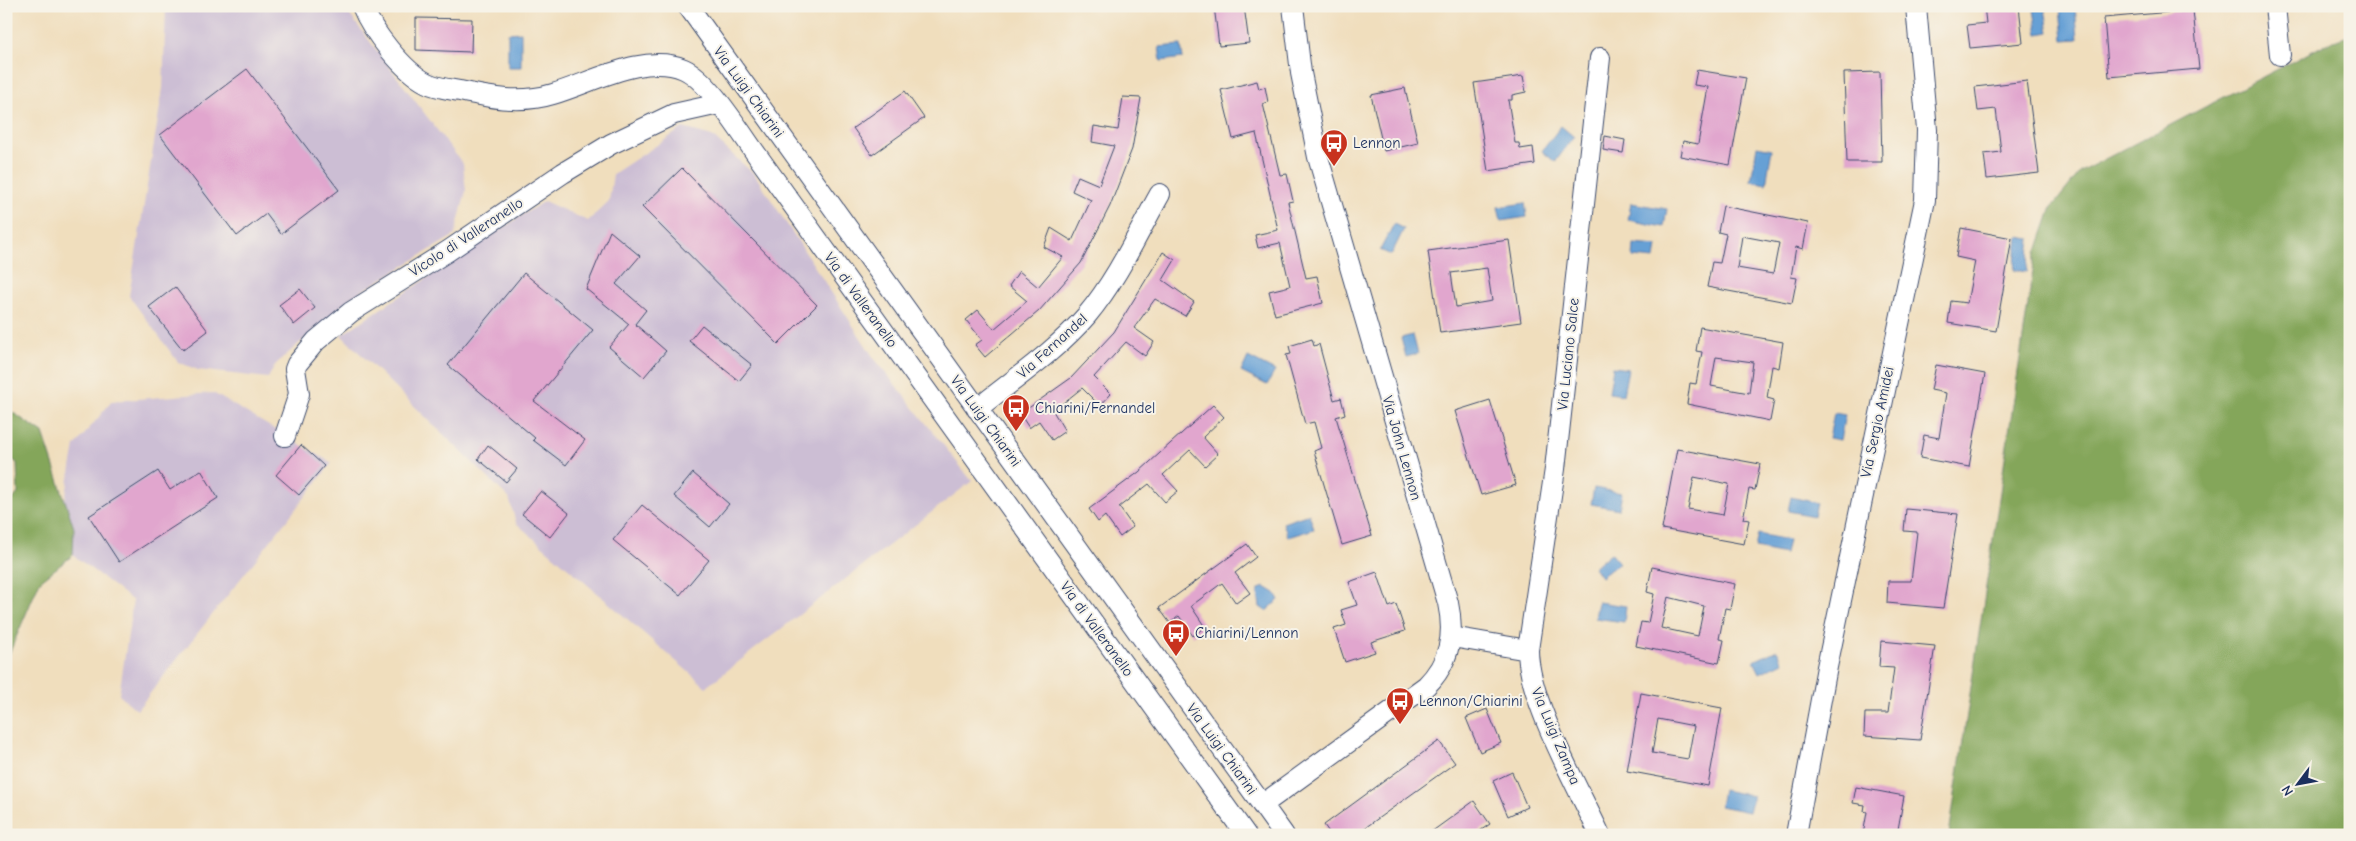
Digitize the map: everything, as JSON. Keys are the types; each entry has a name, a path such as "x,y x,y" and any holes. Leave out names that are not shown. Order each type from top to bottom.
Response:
{"street":[{"name":"Via di Valleranello","path":"362,6 376,30 404,65 423,80 440,88 499,99 527,99 554,94 631,68 665,64 682,68 693,75 719,104 1246,835"},
{"name":"Via Luigi Chiarini","path":"688,6 1284,835"},
{"name":"Via John Lennon","path":"1262,805 1420,692 1440,670 1452,637 1448,603 1318,156 1303,86 1293,6"},
{"name":"Via Sergio Amidei","path":"1796,835 1827,667 1924,200 1927,130 1916,6"},
{"path":"2275,6 2280,55"},
{"name":"Via Luciano Salce","path":"1528,650 1555,469 1600,58"},
{"name":"Vicolo di Valleranello","path":"285,436 299,394 296,366 316,341 351,312 448,251 563,173 611,144 674,114 719,104"},
{"name":"Via Fernandel","path":"977,408 1052,348 1086,316 1108,287 1160,194"},
{"path":"1452,637 1528,650"},
{"name":"Via Luigi Zampa","path":"1528,650 1530,669 1542,708 1600,835"}],"shaded area":[{"path":"166,6 343,6 463,164 466,191 455,235 350,298 276,364 268,378 198,370 178,362 129,296 163,88"},
{"path":"683,128 712,136 755,175 874,358 972,481 706,687 516,523 509,498 341,335 544,201 588,221 609,201 613,174"},
{"path":"213,393 332,463 137,710 119,695 133,601 73,555 74,528 65,500 75,446 112,401"}],"green space":[{"path":"2350,35 2350,835 1949,835 2035,257 2052,207 2080,172 2326,44"},
{"path":"6,408 43,433 74,528 73,555 40,581 6,661 6,508 18,493 17,463 6,455"}],"water":[{"path":"2075,7 2078,39 2063,40 2060,8"},
{"path":"2045,9 2049,32 2038,34 2034,10"},
{"path":"521,32 521,67 508,67 508,33"},
{"path":"1181,45 1183,58 1161,61 1159,47"},
{"path":"1561,126 1574,137 1555,162 1542,151"},
{"path":"1757,146 1772,149 1766,184 1751,181"},
{"path":"1525,203 1527,217 1501,221 1498,207"},
{"path":"1631,203 1667,209 1664,227 1628,220"},
{"path":"1394,224 1404,229 1391,255 1380,250"},
{"path":"2018,237 2031,239 2027,272 2014,270"},
{"path":"1634,244 1657,246 1655,259 1633,257"},
{"path":"1413,335 1418,354 1406,357 1401,338"},
{"path":"1248,357 1275,371 1267,385 1241,372"},
{"path":"1613,367 1628,369 1623,395 1609,393"},
{"path":"1834,413 1845,415 1840,440 1829,438"},
{"path":"1594,488 1622,493 1619,509 1591,504"},
{"path":"1791,497 1817,503 1814,516 1788,511"},
{"path":"1309,514 1314,529 1288,537 1283,523"},
{"path":"1758,534 1788,540 1785,554 1755,548"},
{"path":"1611,553 1619,563 1601,577 1594,567"},
{"path":"1265,587 1275,593 1279,600 1266,611 1260,607 1258,593 1259,589"},
{"path":"1598,602 1626,606 1624,622 1595,618"},
{"path":"1777,650 1783,662 1760,673 1754,661"},
{"path":"1723,790 1753,796 1749,812 1720,806"}],"building":[{"path":"1214,6 1244,6 1249,43 1219,46"},
{"path":"1984,6 2019,6 2023,43 1970,48 1967,25 1986,23"},
{"path":"2193,10 2199,69 2109,77 2104,18"},
{"path":"416,18 472,19 471,52 416,50"},
{"path":"247,69 339,190 281,234 266,214 237,236 160,135"},
{"path":"1697,70 1746,78 1730,165 1680,156 1683,141 1698,144 1708,87 1694,85"},
{"path":"1880,72 1882,162 1847,162 1844,73"},
{"path":"1523,76 1526,92 1512,95 1512,100 1508,100 1515,143 1519,143 1520,149 1533,147 1535,164 1488,171 1474,83"},
{"path":"1257,81 1259,89 1265,87 1268,102 1263,104 1280,175 1287,174 1293,201 1288,202 1306,278 1317,276 1323,303 1275,315 1269,291 1290,286 1280,243 1258,248 1255,235 1278,230 1256,133 1233,139 1221,90"},
{"path":"2027,81 2039,173 1987,179 1984,154 2001,152 1996,109 1978,111 1975,87"},
{"path":"1405,88 1418,143 1384,151 1371,95"},
{"path":"905,91 924,118 872,155 853,128"},
{"path":"1123,97 1141,98 1132,149 1110,206 1081,263 1039,311 985,357 975,345 982,340 966,320 978,310 994,329 1027,301 1009,286 1019,271 1038,287 1063,257 1044,247 1051,228 1072,241 1091,200 1072,191 1078,176 1099,185 1114,146 1092,142 1094,126 1118,130"},
{"path":"1605,136 1625,140 1623,153 1603,150"},
{"path":"682,168 817,305 778,344 642,207"},
{"path":"1723,206 1808,223 1803,249 1796,247 1791,277 1797,278 1792,303 1707,287 1712,262 1720,263 1726,234 1718,232","holes":["1742,236 1779,243 1773,274 1737,268"]},
{"path":"1961,228 2012,238 1996,331 1948,323 1951,301 1967,303 1975,261 1956,257"},
{"path":"610,231 640,256 616,284 646,310 635,324 666,351 644,377 609,347 629,324 586,289"},
{"path":"1509,240 1521,322 1440,333 1428,251","holes":["1487,268 1492,301 1456,307 1451,273"]},
{"path":"1163,252 1175,260 1163,280 1194,302 1185,316 1155,299 1134,328 1154,342 1145,356 1126,342 1094,377 1111,394 1100,406 1082,388 1053,411 1065,431 1052,440 1039,421 1029,428 1020,414 1071,378 1114,332"},
{"path":"524,273 593,330 534,401 585,440 566,465 533,440 535,438 448,365"},
{"path":"175,287 208,331 183,350 149,307"},
{"path":"300,289 315,308 294,325 279,305"},
{"path":"702,325 752,365 739,381 689,341"},
{"path":"1700,327 1783,342 1779,368 1772,366 1767,398 1774,400 1770,421 1687,404 1690,383 1696,384 1702,352 1696,351","holes":["1716,357 1753,362 1749,393 1711,386"]},
{"path":"1312,339 1314,346 1319,344 1334,400 1341,398 1345,414 1336,417 1372,536 1342,545 1314,451 1321,448 1314,422 1305,424 1286,355 1291,354 1289,346"},
{"path":"1936,365 1985,374 1969,467 1920,458 1924,435 1939,438 1946,393 1931,390"},
{"path":"1490,400 1516,485 1481,495 1455,411"},
{"path":"1213,405 1224,417 1203,437 1218,454 1205,466 1190,450 1163,475 1178,491 1165,502 1149,484 1119,507 1133,527 1120,537 1105,516 1098,522 1089,509 1139,472"},
{"path":"301,445 324,466 299,495 276,475"},
{"path":"488,445 517,469 506,482 478,459"},
{"path":"1677,449 1760,464 1755,490 1749,489 1743,519 1749,520 1744,544 1662,529","holes":["1694,477 1729,484 1723,515 1688,509"]},
{"path":"201,470 218,498 119,562 89,516 158,471 170,490"},
{"path":"693,473 729,504 710,527 674,496"},
{"path":"541,491 569,513 550,537 522,514"},
{"path":"642,505 709,560 680,595 613,540"},
{"path":"1906,509 1958,514 1943,608 1887,603 1888,581 1911,581 1917,532 1904,531"},
{"path":"1247,544 1256,557 1235,573 1250,593 1236,603 1222,583 1191,606 1205,627 1193,636 1179,616 1170,623 1159,608"},
{"path":"1652,567 1735,584 1730,609 1725,608 1719,639 1724,640 1719,663 1636,646 1641,622 1648,623 1654,594 1647,592","holes":["1668,597 1704,606 1698,636 1661,628"]},
{"path":"1377,572 1389,607 1396,604 1405,631 1371,642 1375,652 1345,662 1334,629 1346,625 1341,610 1357,605 1349,582"},
{"path":"1881,641 1935,646 1920,740 1864,736 1865,713 1888,713 1894,668 1879,667"},
{"path":"1641,693 1722,708 1708,786 1627,771","holes":["1658,719 1694,726 1688,759 1652,753"]},
{"path":"1487,709 1501,743 1480,752 1466,718"},
{"path":"1439,741 1455,763 1355,835 1331,835 1324,825"},
{"path":"1512,772 1527,807 1508,816 1493,781"},
{"path":"1856,787 1904,796 1897,835 1863,835 1867,812 1864,811 1865,805 1853,803"},
{"path":"1474,801 1490,824 1474,835 1427,835"}],"place":[{"name":"Lennon","path":"1334,167"},
{"name":"Chiarini/Fernandel","path":"1016,432"},
{"name":"Chiarini/Lennon","path":"1176,657"},
{"name":"Lennon/Chiarini","path":"1400,725"}]}
